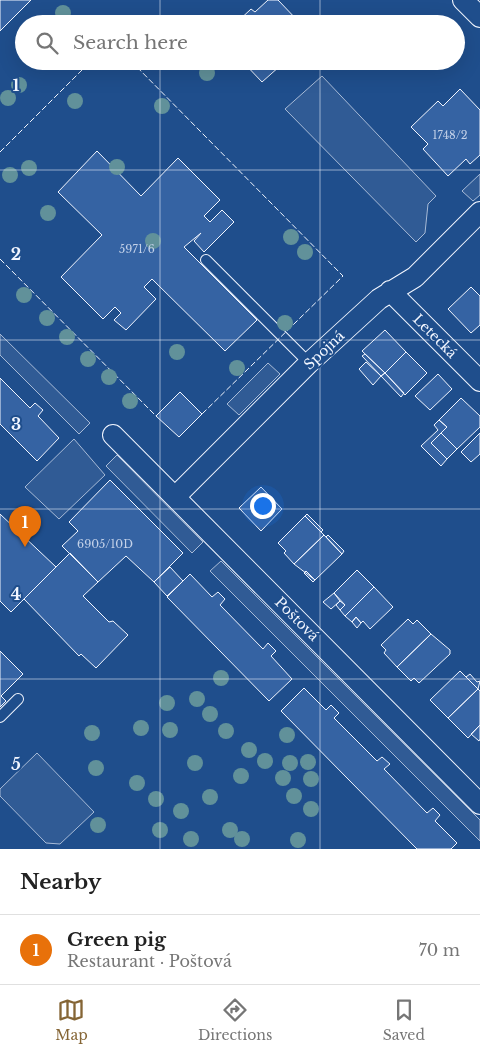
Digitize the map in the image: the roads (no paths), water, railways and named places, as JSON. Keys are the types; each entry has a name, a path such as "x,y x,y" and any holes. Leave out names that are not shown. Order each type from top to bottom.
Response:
{"street":[{"path":"463,0 480,17"},
{"name":"Spojná","path":"175,497 309,363 379,299 415,277 480,212"},
{"name":"Letecká","path":"390,292 480,381"},
{"name":"Poštová","path":"113,435 480,804"}],"lane":[{"path":"206,260 309,363"},
{"path":"0,717 18,699"}],"place":[{"name":"Green pig","path":"25,547"}]}
